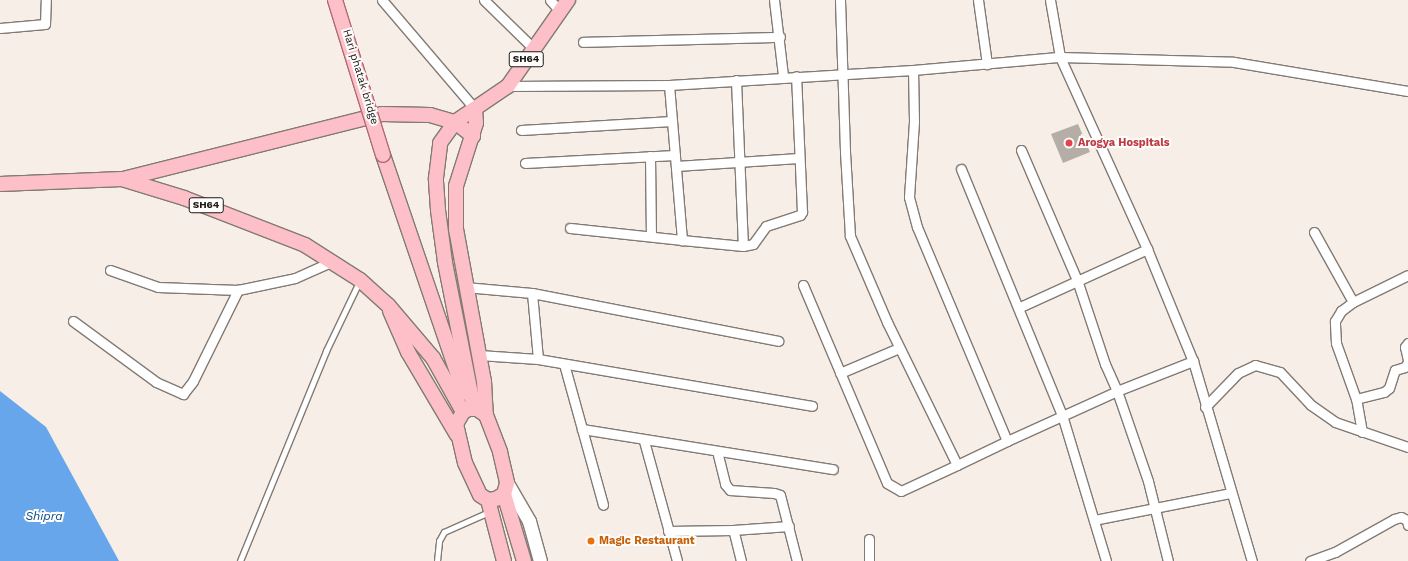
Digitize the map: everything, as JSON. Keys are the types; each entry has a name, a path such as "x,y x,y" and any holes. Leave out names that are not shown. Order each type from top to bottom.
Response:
{"main road":[{"name":"Hari phatak bridge","path":"335,0 383,155 473,411"},
{"name":"SH64","path":"473,411 445,262 437,197 437,156 440,143 455,122 508,86 564,5"},
{"path":"475,109 476,123 473,136 456,186 456,229 465,288 479,355 473,411 498,446 506,488 524,561"},
{"path":"122,179 382,114 430,115 455,122 473,136"},
{"name":"SH64","path":"0,184 122,179 184,198 254,223 305,245 360,280 388,305 433,358 473,411"},
{"name":"SH64","path":"388,305 408,352 457,435"},
{"path":"473,411 456,424 457,435 474,486 489,506 504,561"},
{"path":"489,506 506,488"}],"street":[{"path":"0,28 45,24 46,0"},
{"path":"382,0 475,109"},
{"path":"484,0 533,48"},
{"path":"550,0 564,5"},
{"path":"774,0 784,76"},
{"path":"840,0 844,75 845,152 850,236 899,348 957,464"},
{"path":"978,0 987,64"},
{"path":"1050,0 1060,57 1147,249 1193,361 1230,493 1252,561"},
{"path":"583,42 780,37"},
{"path":"508,86 669,85 784,76 844,75 1060,57 1234,62 1408,91"},
{"path":"912,70 914,121 909,197 917,227 1007,441"},
{"path":"570,228 743,246 753,244 766,226 800,215 796,76"},
{"path":"736,80 743,246"},
{"path":"669,85 682,240"},
{"path":"521,130 672,121"},
{"path":"1021,150 1077,280 1105,364 1117,390 1154,506 1168,561"},
{"path":"525,163 675,155"},
{"path":"650,156 650,236"},
{"path":"676,166 799,158"},
{"path":"961,169 1020,307 1062,415 1106,561"},
{"path":"1314,232 1353,302"},
{"path":"1020,307 1147,249"},
{"path":"110,270 158,287 238,290 295,278 333,262"},
{"path":"1362,432 1356,399 1336,343 1334,329 1341,311 1353,302 1408,276"},
{"path":"803,285 887,483 895,490 901,491 1117,390 1193,361"},
{"path":"465,288 532,293 778,341"},
{"path":"73,320 156,382 183,394 193,381 238,290"},
{"path":"532,293 538,359"},
{"path":"1356,399 1384,392 1389,388 1395,370 1405,367 1408,361 1405,347 1408,343"},
{"path":"840,373 899,348"},
{"path":"479,355 538,359 812,406"},
{"path":"564,364 603,505"},
{"path":"1205,407 1238,373 1255,365 1280,372 1311,405 1335,422 1408,447"},
{"path":"582,429 833,469"},
{"path":"644,440 677,561"},
{"path":"717,451 725,484 730,490 778,494 789,526 798,561"},
{"path":"506,488 529,521 540,561"},
{"path":"1094,520 1154,506 1230,493"},
{"path":"1310,561 1335,552 1394,519 1401,517 1407,520 1408,525"},
{"path":"668,531 733,530 789,526"},
{"path":"733,530 740,561"},
{"path":"869,539 869,561"}],"lane":[{"path":"240,561 326,351 360,280"},
{"path":"437,561 438,541 444,532 489,506"}],"water":[{"name":"Shipra","path":"0,391 46,427 119,561 0,561"}],"building":[{"path":"1078,124 1090,152 1063,163 1051,134"}],"place":[{"name":"Arogya Hospitals","path":"1069,143"},
{"name":"Magic Restaurant","path":"591,541"}]}
